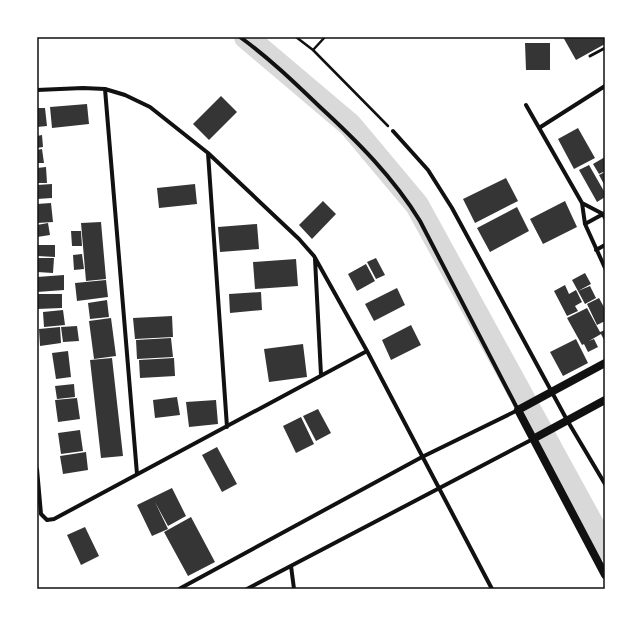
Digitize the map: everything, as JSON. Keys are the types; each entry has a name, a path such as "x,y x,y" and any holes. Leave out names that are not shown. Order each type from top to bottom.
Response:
{"main road":[{"path":"605,363 522,408 605,575"},
{"path":"537,436 605,400"}],"street":[{"path":"178,589 422,457 522,408 407,199 367,151 271,60 240,37"},
{"path":"539,128 605,86"},
{"path":"37,90 83,88 105,89 125,95 150,107 208,153 278,218 314,256 367,352 492,589"},
{"path":"105,89 137,474"},
{"path":"526,105 582,203 585,224 605,268"},
{"path":"393,131 428,170 452,208 565,421 605,484"},
{"path":"208,153 227,427"},
{"path":"582,203 604,215"},
{"path":"585,224 604,215"},
{"path":"596,250 605,245"},
{"path":"314,256 321,375"},
{"path":"37,469 41,514 47,520 54,519 321,375 367,352"},
{"path":"247,589 537,436"},
{"path":"291,566 294,589"}],"lane":[{"path":"590,56 605,48"}],"path":[{"path":"296,37 313,50 393,131"},
{"path":"313,50 325,37"}],"building":[{"path":"563,37 605,37 605,44 576,60"},
{"path":"525,43 550,43 550,70 526,70"},
{"path":"221,96 237,112 209,140 193,124"},
{"path":"87,104 89,124 52,128 50,107"},
{"path":"37,108 45,108 47,126 37,127"},
{"path":"578,128 595,158 574,169 558,139"},
{"path":"42,135 43,147 37,148 37,136"},
{"path":"42,149 44,163 37,163 37,150"},
{"path":"605,157 605,171 599,174 593,164"},
{"path":"589,165 605,193 605,197 597,202 579,170"},
{"path":"46,167 47,183 37,183 37,168"},
{"path":"605,172 605,186 599,175"},
{"path":"506,178 518,201 475,223 463,199"},
{"path":"52,184 52,198 37,199 37,185"},
{"path":"195,184 197,204 159,208 157,188"},
{"path":"323,201 336,214 312,239 299,225"},
{"path":"565,201 577,227 543,244 530,219"},
{"path":"51,203 53,222 37,223 37,204"},
{"path":"517,207 529,231 490,252 477,228"},
{"path":"101,222 106,279 86,281 81,223"},
{"path":"48,223 50,235 37,237 37,225"},
{"path":"257,224 259,249 220,252 218,227"},
{"path":"71,231 81,231 82,246 72,246"},
{"path":"37,245 55,245 55,257 37,256"},
{"path":"82,254 84,269 74,270 73,255"},
{"path":"37,258 54,258 53,273 37,272"},
{"path":"376,258 385,275 376,279 367,262"},
{"path":"296,259 298,286 255,289 253,262"},
{"path":"366,264 375,281 357,291 348,274"},
{"path":"585,273 591,284 578,291 572,280"},
{"path":"64,275 64,290 37,292 37,277"},
{"path":"106,280 108,297 77,301 75,283"},
{"path":"565,285 569,294 576,290 582,302 575,306 578,311 567,316 554,291"},
{"path":"590,286 596,298 585,304 578,291"},
{"path":"397,288 405,305 374,321 365,304"},
{"path":"261,292 262,310 230,313 229,294"},
{"path":"37,294 62,294 62,308 37,309"},
{"path":"599,298 605,309 605,321 597,325 587,304"},
{"path":"107,300 109,317 90,319 88,303"},
{"path":"587,308 600,332 605,330 605,342 601,334 589,341 594,339 598,347 588,352 584,344 582,345 567,318"},
{"path":"63,310 65,325 44,327 43,312"},
{"path":"172,316 173,337 135,339 133,318"},
{"path":"111,318 116,356 94,359 89,321"},
{"path":"411,325 421,345 391,360 382,340"},
{"path":"77,326 79,341 63,342 61,327"},
{"path":"60,327 61,343 40,346 39,329"},
{"path":"171,338 173,357 137,359 136,340"},
{"path":"576,339 588,363 563,376 550,352"},
{"path":"303,344 307,377 269,382 264,349"},
{"path":"68,351 71,377 56,379 52,353"},
{"path":"112,358 123,456 101,458 90,360"},
{"path":"174,358 175,376 140,378 139,360"},
{"path":"74,384 75,397 57,399 55,386"},
{"path":"177,397 180,415 155,418 153,400"},
{"path":"77,398 80,419 58,422 55,400"},
{"path":"216,400 218,424 189,427 186,402"},
{"path":"318,409 331,433 316,441 303,416"},
{"path":"301,417 314,444 296,453 283,426"},
{"path":"80,430 83,451 61,454 58,433"},
{"path":"217,447 237,484 222,492 202,455"},
{"path":"86,452 88,470 63,474 60,456"},
{"path":"172,488 186,516 168,526 155,502 168,529 152,536 137,505"},
{"path":"191,517 215,562 188,576 164,532"},
{"path":"85,527 99,556 81,565 67,535"}],"waterway":[{"path":"246,37 350,125 417,205 605,548"}]}
